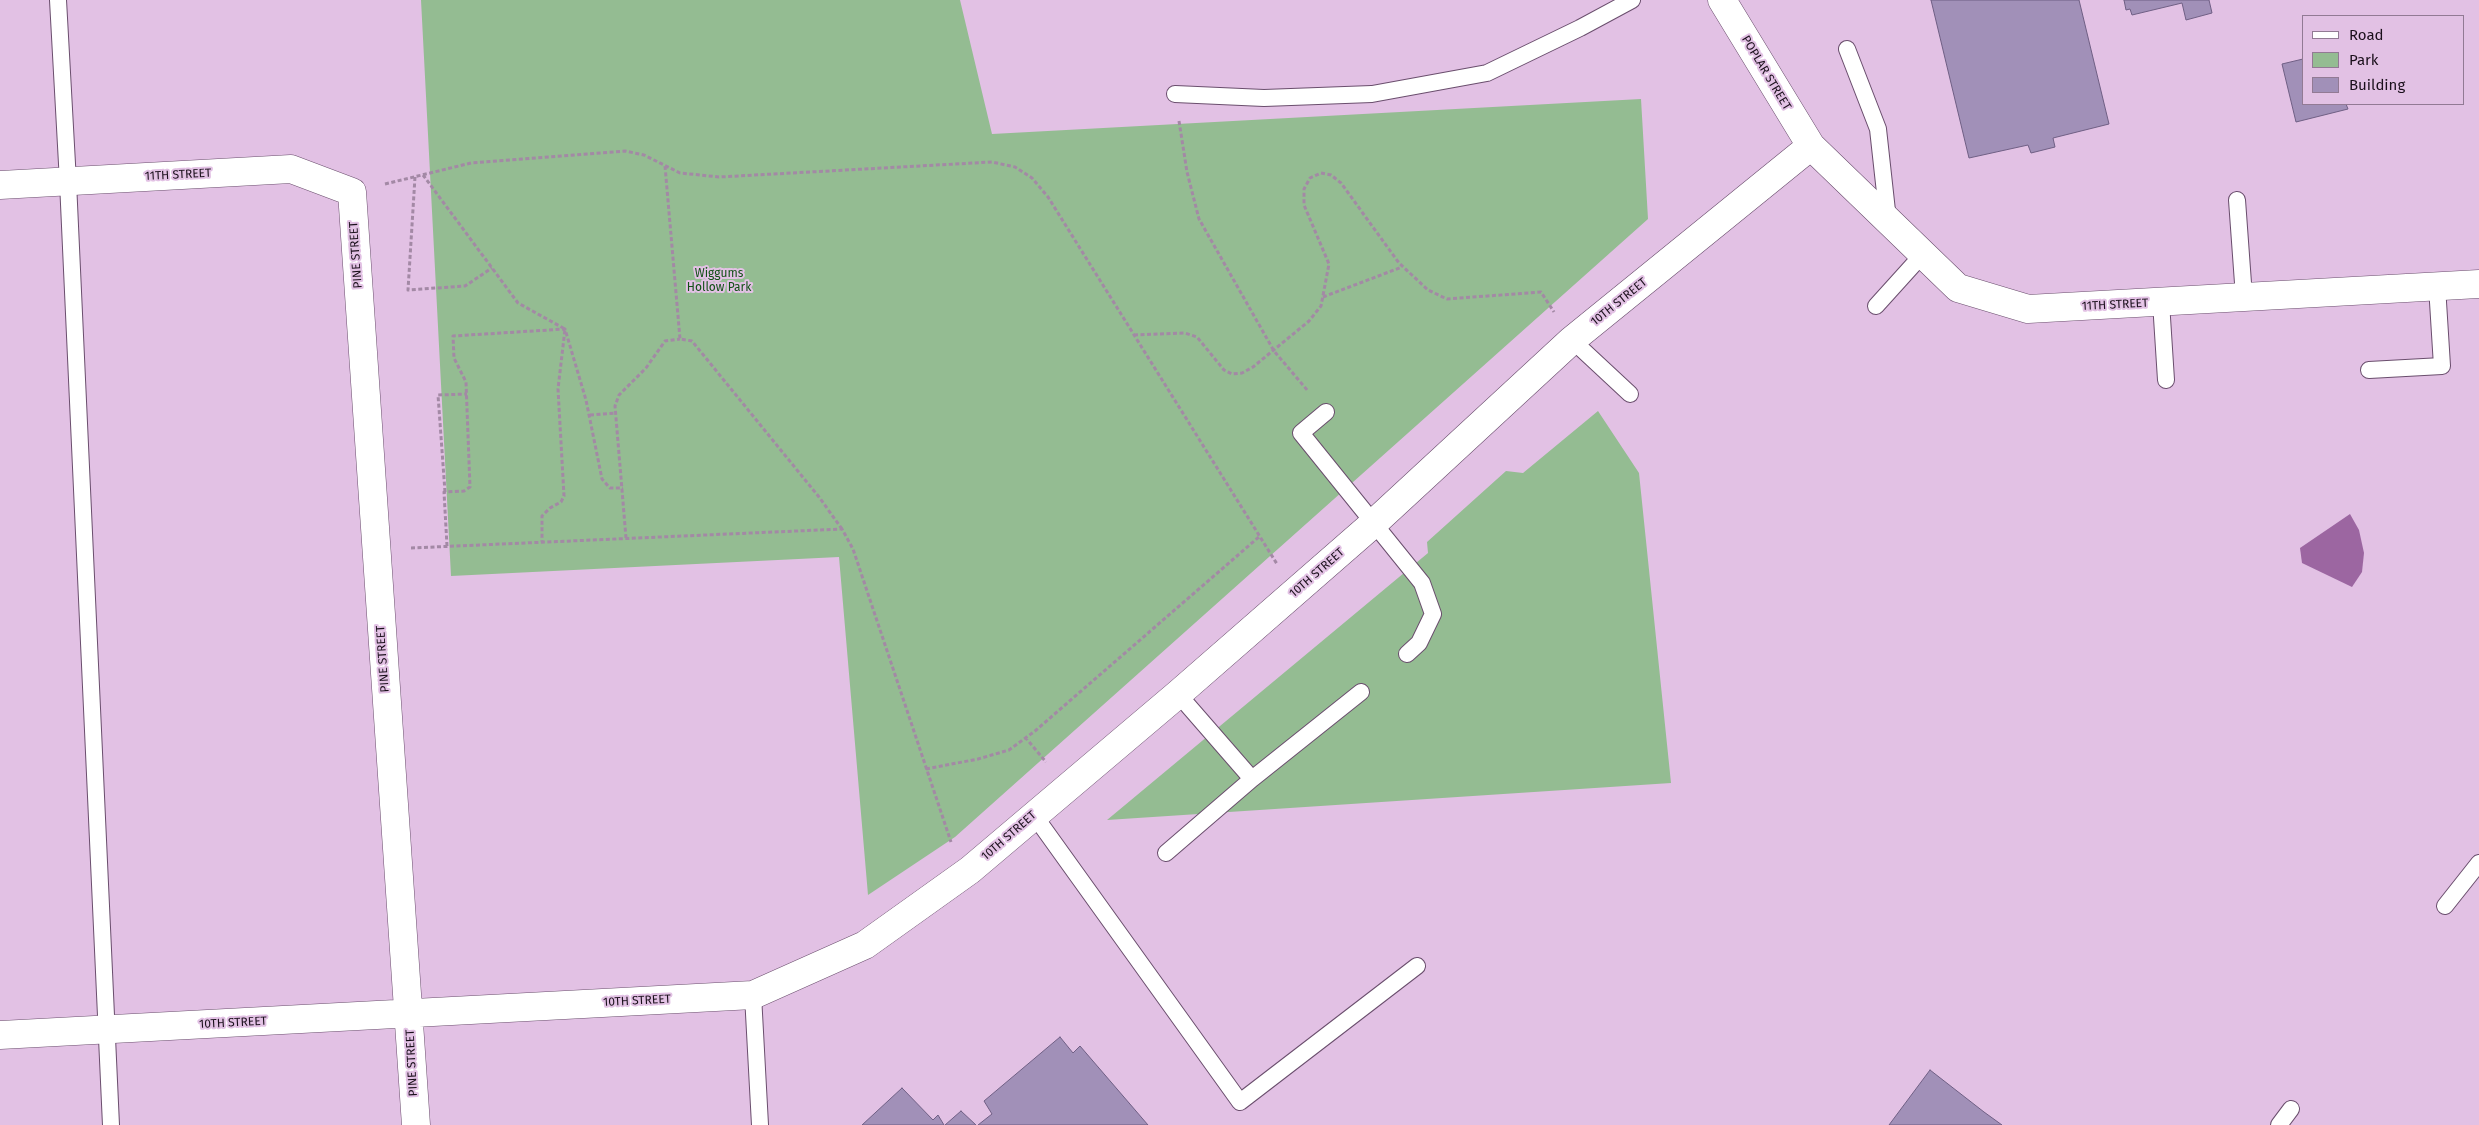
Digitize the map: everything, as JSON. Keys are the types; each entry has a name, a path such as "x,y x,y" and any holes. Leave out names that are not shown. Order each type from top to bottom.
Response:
{"street":[{"name":"POPLAR STREET","path":"1722,0 1811,146"},
{"name":"11TH STREET","path":"1811,146 1958,288 2028,309 2479,284"},
{"name":"10TH STREET","path":"0,1035 753,995 865,945 962,876 1178,694 1374,523 1572,340 1811,146"},
{"name":"11TH STREET","path":"0,185 291,169 352,192"},
{"name":"PINE STREET","path":"352,192 416,1125"}],"lane":[{"path":"58,0 111,1125"},
{"path":"1176,94 1264,98 1372,94 1487,73 1580,28 1632,0"},
{"path":"1847,49 1878,129 1888,220"},
{"path":"2237,200 2244,297"},
{"path":"1876,306 1924,254"},
{"path":"2370,370 2442,366 2437,286"},
{"path":"2161,302 2166,380"},
{"path":"1572,340 1630,394"},
{"path":"1326,412 1301,433 1422,583 1433,614 1419,643 1407,654"},
{"path":"1166,853 1252,779 1361,692"},
{"path":"1178,694 1252,779"},
{"path":"1034,815 1240,1102 1417,966"},
{"path":"2445,906 2479,863"},
{"path":"753,995 760,1125"},
{"path":"2279,1125 2291,1109"}],"path":[{"path":"1176,94 1186,172 1199,219 1274,350 1326,412"},
{"path":"352,192 471,163 625,151 644,155 680,173 719,177 992,162 1015,167 1032,178 1048,198 1295,592"},
{"path":"664,165 680,339"},
{"path":"1134,335 1171,332 1185,333 1197,337 1224,370 1232,374 1242,373 1253,367 1309,321 1320,306 1329,264 1304,205 1304,189 1310,178 1321,173 1331,175 1341,183 1402,267 1428,290 1447,299 1541,292 1572,340"},
{"path":"423,175 518,303 565,329 590,415 602,479 610,488 623,488"},
{"path":"415,177 408,290 465,286 492,268"},
{"path":"1323,297 1402,267"},
{"path":"445,492 464,491 470,487 466,382 454,358 453,336 565,329"},
{"path":"542,542 542,516 550,508 561,502 564,496 558,389 565,329"},
{"path":"626,538 616,413 619,395 646,368 664,340 692,340 819,497 842,529 852,549 962,876"},
{"path":"447,546 438,395 466,394"},
{"path":"590,415 616,413"},
{"path":"375,549 842,529"},
{"path":"926,769 978,759 1009,750 1035,731 1260,536"}],"green space":[{"name":"Wiggums Hollow Park","path":"421,0 960,0 992,134 1641,99 1648,219 955,837 868,895 839,557 451,576"},
{"path":"1598,411 1639,473 1671,783 1107,820 1428,553 1427,542 1506,471 1523,473"}],"shaded area":[{"path":"2350,514 2359,530 2364,553 2362,572 2352,587 2302,563 2300,548"}],"building":[{"path":"1931,0 2079,0 2109,124 2053,138 2055,147 2031,153 2028,145 1969,158"},
{"path":"2124,0 2209,0 2212,13 2186,20 2182,3 2132,15 2130,9 2126,10"},
{"path":"2302,59 2302,105 2346,105 2348,109 2296,122 2282,64"},
{"path":"1060,1037 1073,1053 1080,1046 1148,1125 978,1125 992,1114 984,1101"},
{"path":"1930,1070 1984,1112 2002,1125 1889,1125"},
{"path":"902,1088 933,1120 938,1115 944,1125 862,1125"},
{"path":"961,1111 976,1125 945,1125"}]}
